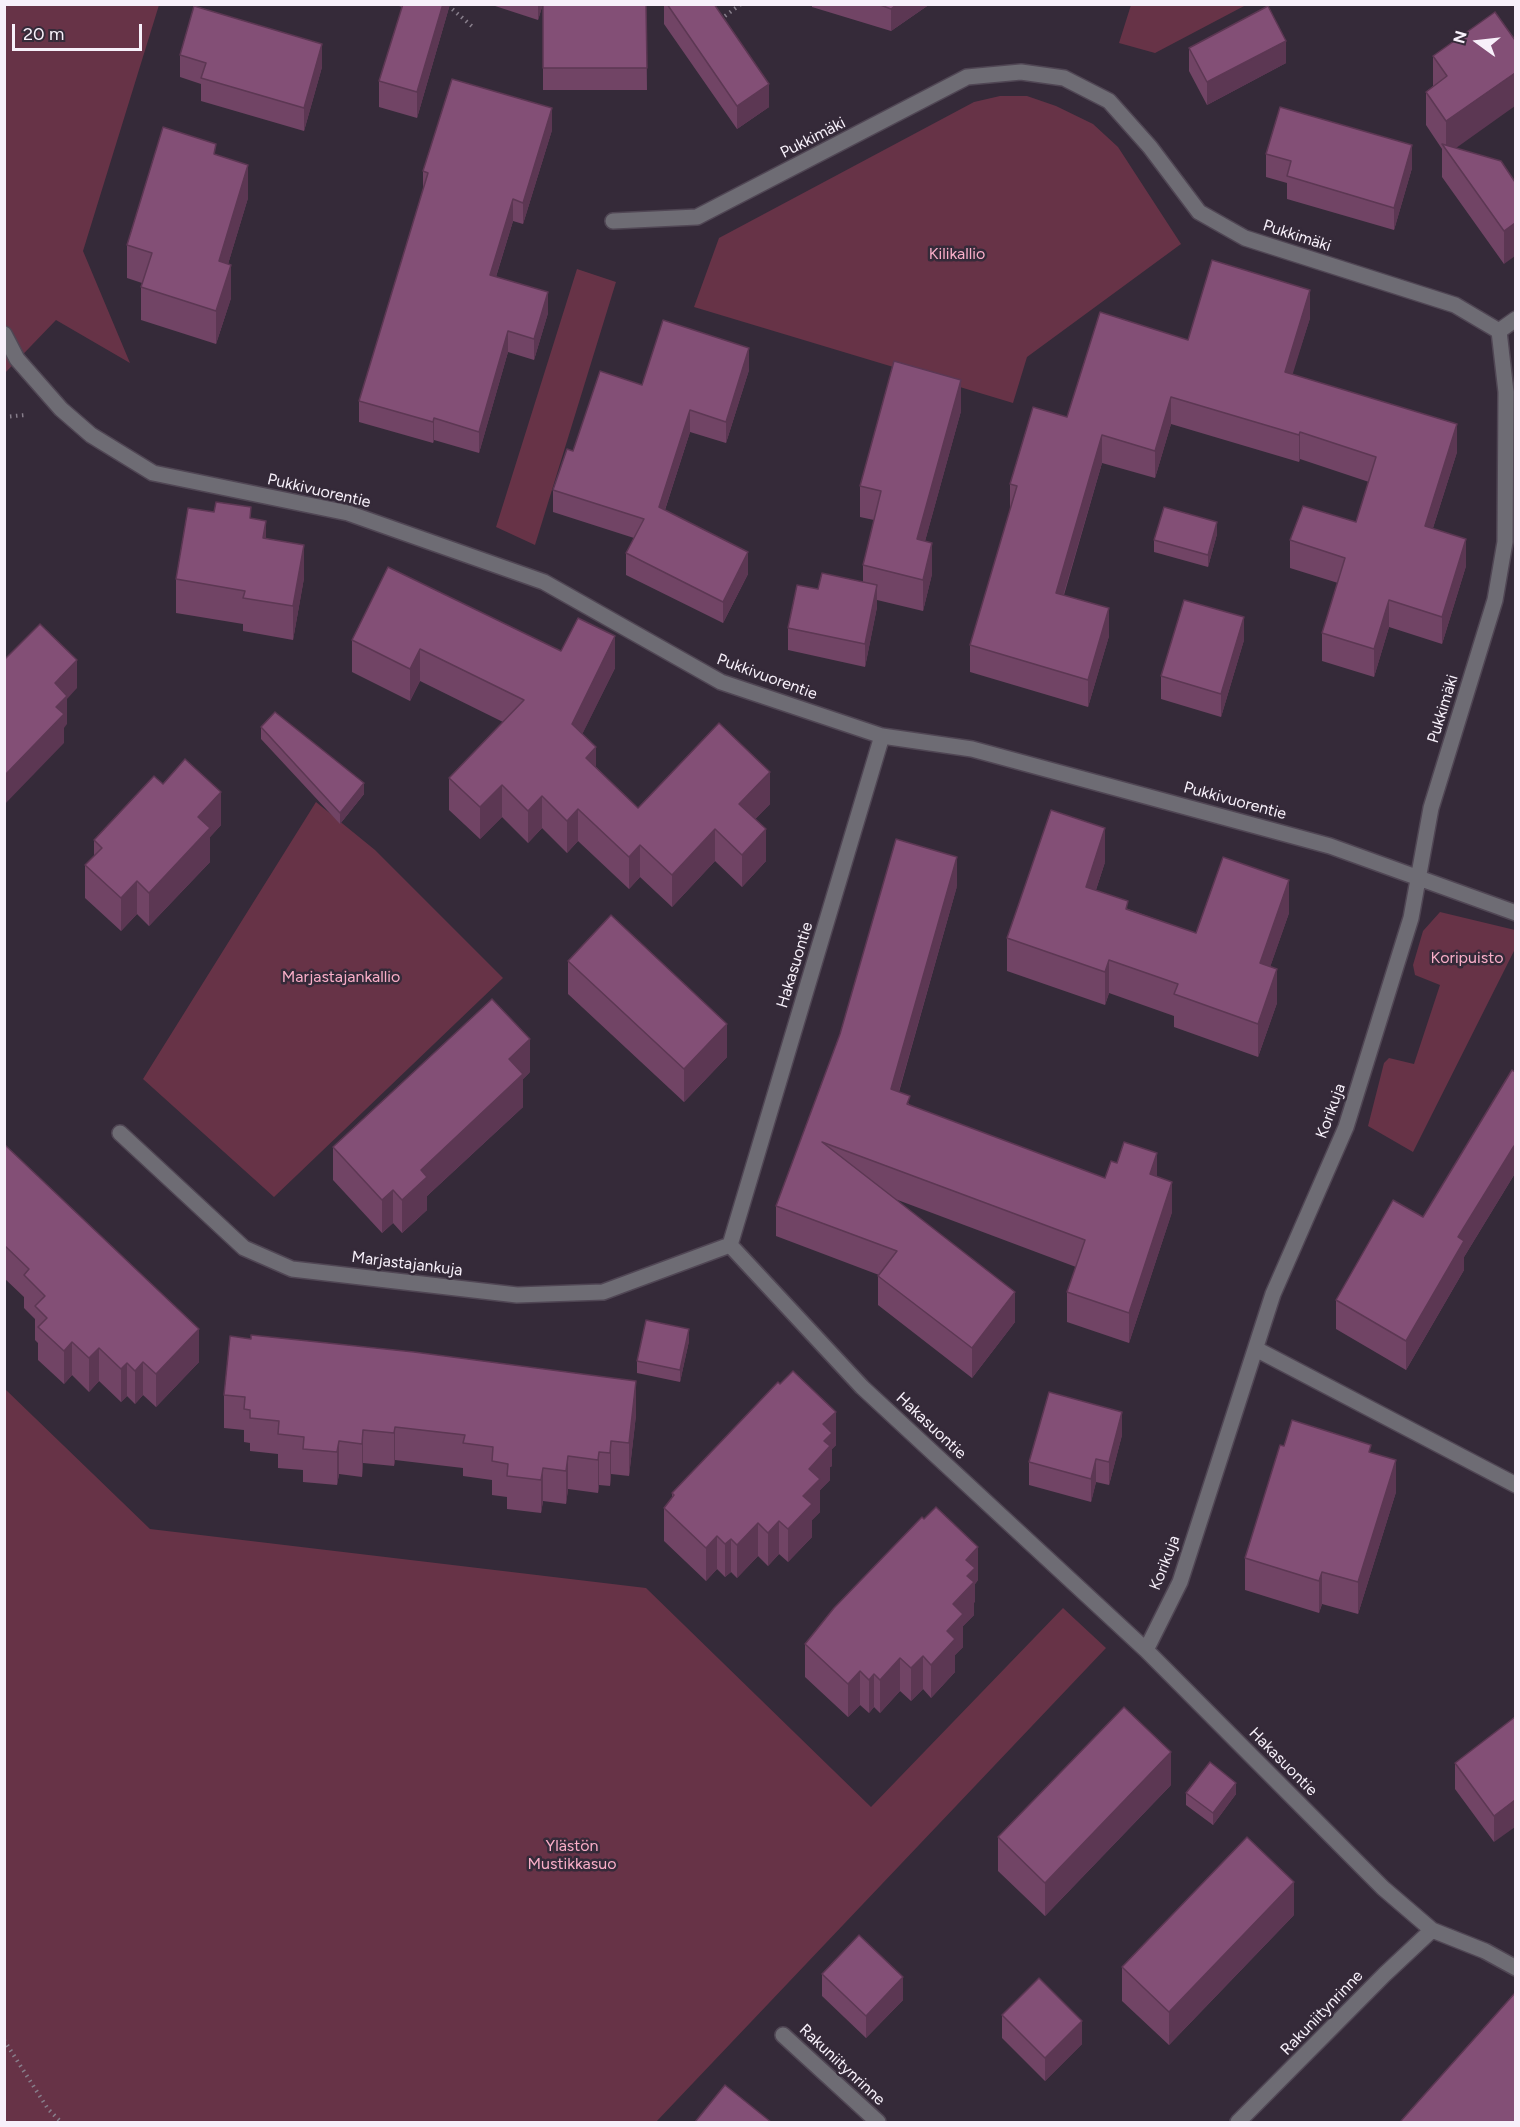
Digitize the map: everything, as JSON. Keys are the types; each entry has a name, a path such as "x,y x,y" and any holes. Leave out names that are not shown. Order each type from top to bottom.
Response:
{"street":[{"name":"Pukkimäki","path":"613,221 697,217 967,77 1021,72 1064,78 1109,101 1150,147 1199,212 1245,238 1455,304 1499,331 1506,392 1505,542 1495,600 1431,807 1420,878"},
{"path":"1499,331 1515,319"},
{"name":"Pukkivuorentie","path":"4,334 17,359 61,409 91,435 153,473 348,513 544,582 721,682 882,736 972,749 1330,846 1515,913"},
{"name":"Hakasuontie","path":"882,736 730,1245 862,1387 1146,1650 1383,1888 1432,1930 1485,1951 1515,1968"},
{"name":"Korikuja","path":"1146,1650 1180,1582 1273,1294 1346,1127 1398,968 1420,878"},
{"name":"Marjastajankuja","path":"120,1133 243,1248 292,1269 517,1295 603,1292 730,1245"},
{"path":"1256,1349 1515,1485"},
{"name":"Rakuniitynrinne","path":"1238,2122 1432,1930"},
{"name":"Rakuniitynrinne","path":"783,2035 878,2122"}],"path":[{"path":"452,4 451,8 474,28"},
{"path":"658,4 672,4"},
{"path":"725,16 741,4"},
{"path":"4,2040 48,2109 62,2122"}],"green space":[{"path":"1131,4 1246,5 1155,53 1119,43"},
{"path":"5,5 159,5 83,251 130,363 56,320 5,373"},
{"name":"Kilikallio","path":"1000,96 1027,96 1056,106 1093,124 1118,147 1181,244 1027,357 1013,403 694,307 719,238 974,102"},
{"path":"577,269 616,282 535,545 496,527"},
{"name":"Marjastajankallio","path":"316,802 375,850 503,978 274,1197 143,1079"},
{"name":"Koripuisto","path":"1440,912 1515,930 1515,949 1413,1152 1368,1126 1384,1063 1389,1058 1414,1064 1440,985 1415,975 1413,965 1423,931"},
{"name":"Ylästön Mustikkasuo","path":"5,1389 150,1529 646,1588 871,1807 1063,1608 1106,1648 656,2122 5,2122"}],"building":[{"path":"403,4 443,4 417,92 379,81"},
{"path":"543,4 646,4 647,68 543,68"},
{"path":"667,4 714,4 769,84 737,106"},
{"path":"878,4 897,4 891,9"},
{"path":"194,6 322,44 304,108 201,78 206,63 180,55"},
{"path":"1268,6 1286,41 1207,82 1189,48"},
{"path":"1495,12 1515,40 1515,73 1446,121 1426,92 1447,76 1433,56"},
{"path":"452,79 552,108 523,203 513,199 490,275 548,292 534,339 508,331 479,432 434,418 433,422 359,401 428,173 423,171"},
{"path":"1280,107 1412,145 1394,208 1287,176 1291,161 1266,154"},
{"path":"163,127 216,144 214,154 248,165 219,261 231,265 216,311 141,287 152,253 127,245"},
{"path":"1442,144 1501,161 1515,182 1515,223 1504,231"},
{"path":"1212,260 1310,290 1285,372 1457,424 1425,526 1466,539 1442,617 1389,600 1374,649 1322,633 1345,558 1290,540 1303,506 1356,522 1376,457 1300,432 1299,435 1171,397 1155,451 1102,435 1056,593 1109,608 1088,680 970,645 1017,486 1010,484 1033,407 1067,417 1100,312 1188,340"},
{"path":"663,320 749,348 726,422 690,410 659,507 748,552 723,602 626,553 644,519 553,490 567,449 573,451 600,371 642,385"},
{"path":"894,361 961,380 917,539 932,543 923,580 863,565 881,491 860,486"},
{"path":"216,502 251,507 250,518 266,521 263,538 304,545 293,606 243,598 245,591 176,579 188,508 214,512"},
{"path":"1164,507 1217,522 1208,555 1154,540"},
{"path":"388,567 561,651 578,618 615,636 572,724 596,747 586,758 638,808 719,723 770,772 739,804 766,829 742,855 715,829 672,875 640,845 629,857 578,809 567,821 542,796 528,811 502,785 480,807 449,778 524,700 420,649 410,669 352,640"},
{"path":"822,573 877,585 865,644 788,628 797,585 818,589"},
{"path":"1184,600 1244,617 1221,694 1161,676"},
{"path":"40,624 77,660 55,683 67,696 56,707 64,714 4,776 4,660"},
{"path":"275,712 364,783 340,813 261,727"},
{"path":"185,759 221,792 198,817 210,828 149,893 137,881 121,898 85,865 102,848 94,840 154,776 163,784"},
{"path":"1051,810 1105,828 1086,887 1128,901 1126,909 1196,933 1223,857 1289,880 1260,963 1277,969 1258,1024 1174,994 1178,984 1109,960 1105,972 1007,938"},
{"path":"896,839 957,857 891,1089 910,1096 907,1104 1105,1178 1111,1161 1117,1163 1124,1142 1157,1153 1150,1174 1172,1182 1129,1313 1067,1292 1085,1240 822,1142 1015,1292 972,1348 878,1276 897,1251 776,1206 840,1034"},
{"path":"611,915 727,1024 684,1069 568,961"},
{"path":"492,999 530,1039 509,1059 523,1074 421,1170 427,1177 402,1200 393,1190 382,1200 333,1147"},
{"path":"1512,1070 1515,1072 1515,1146 1458,1237 1464,1241 1406,1341 1336,1300 1393,1200 1423,1217"},
{"path":"4,1144 199,1329 156,1374 143,1362 135,1371 127,1363 121,1369 99,1348 89,1358 72,1342 64,1351 38,1327 47,1318 35,1306 45,1296 24,1275 29,1269 4,1245"},
{"path":"646,1320 689,1329 680,1370 637,1361"},
{"path":"251,1335 414,1352 636,1381 629,1443 611,1441 610,1453 599,1452 598,1460 568,1456 566,1471 543,1468 541,1480 507,1476 508,1464 492,1461 493,1447 463,1443 465,1435 395,1427 394,1433 363,1430 362,1444 339,1441 337,1452 303,1449 304,1437 278,1434 279,1421 250,1418 250,1410 244,1409 245,1397 224,1395 230,1336 251,1339"},
{"path":"793,1371 836,1412 823,1424 832,1433 824,1441 830,1446 809,1469 820,1479 803,1496 812,1504 788,1529 779,1521 768,1533 758,1523 737,1545 731,1539 725,1544 717,1536 706,1548 664,1508 674,1495 672,1493 778,1382 780,1384"},
{"path":"1049,1392 1122,1412 1109,1462 1096,1459 1091,1479 1029,1462"},
{"path":"1292,1420 1371,1445 1369,1452 1396,1460 1358,1582 1322,1572 1319,1581 1245,1558 1280,1445 1284,1446"},
{"path":"936,1507 978,1547 966,1560 975,1568 967,1576 974,1582 953,1604 963,1614 947,1631 955,1639 931,1665 923,1656 911,1668 900,1658 880,1680 874,1674 869,1680 860,1671 848,1684 805,1644 834,1608 922,1517 924,1519"},
{"path":"1124,1707 1171,1752 1045,1883 998,1837"},
{"path":"1515,1717 1515,1800 1494,1816 1455,1763"},
{"path":"1210,1762 1236,1783 1213,1813 1186,1793"},
{"path":"1247,1837 1294,1882 1169,2012 1122,1967"},
{"path":"859,1935 903,1977 866,2016 822,1974"},
{"path":"1039,1978 1082,2021 1045,2058 1002,2015"},
{"path":"1515,1993 1515,2121 1400,2122"},
{"path":"725,2085 771,2122 695,2122"}]}
